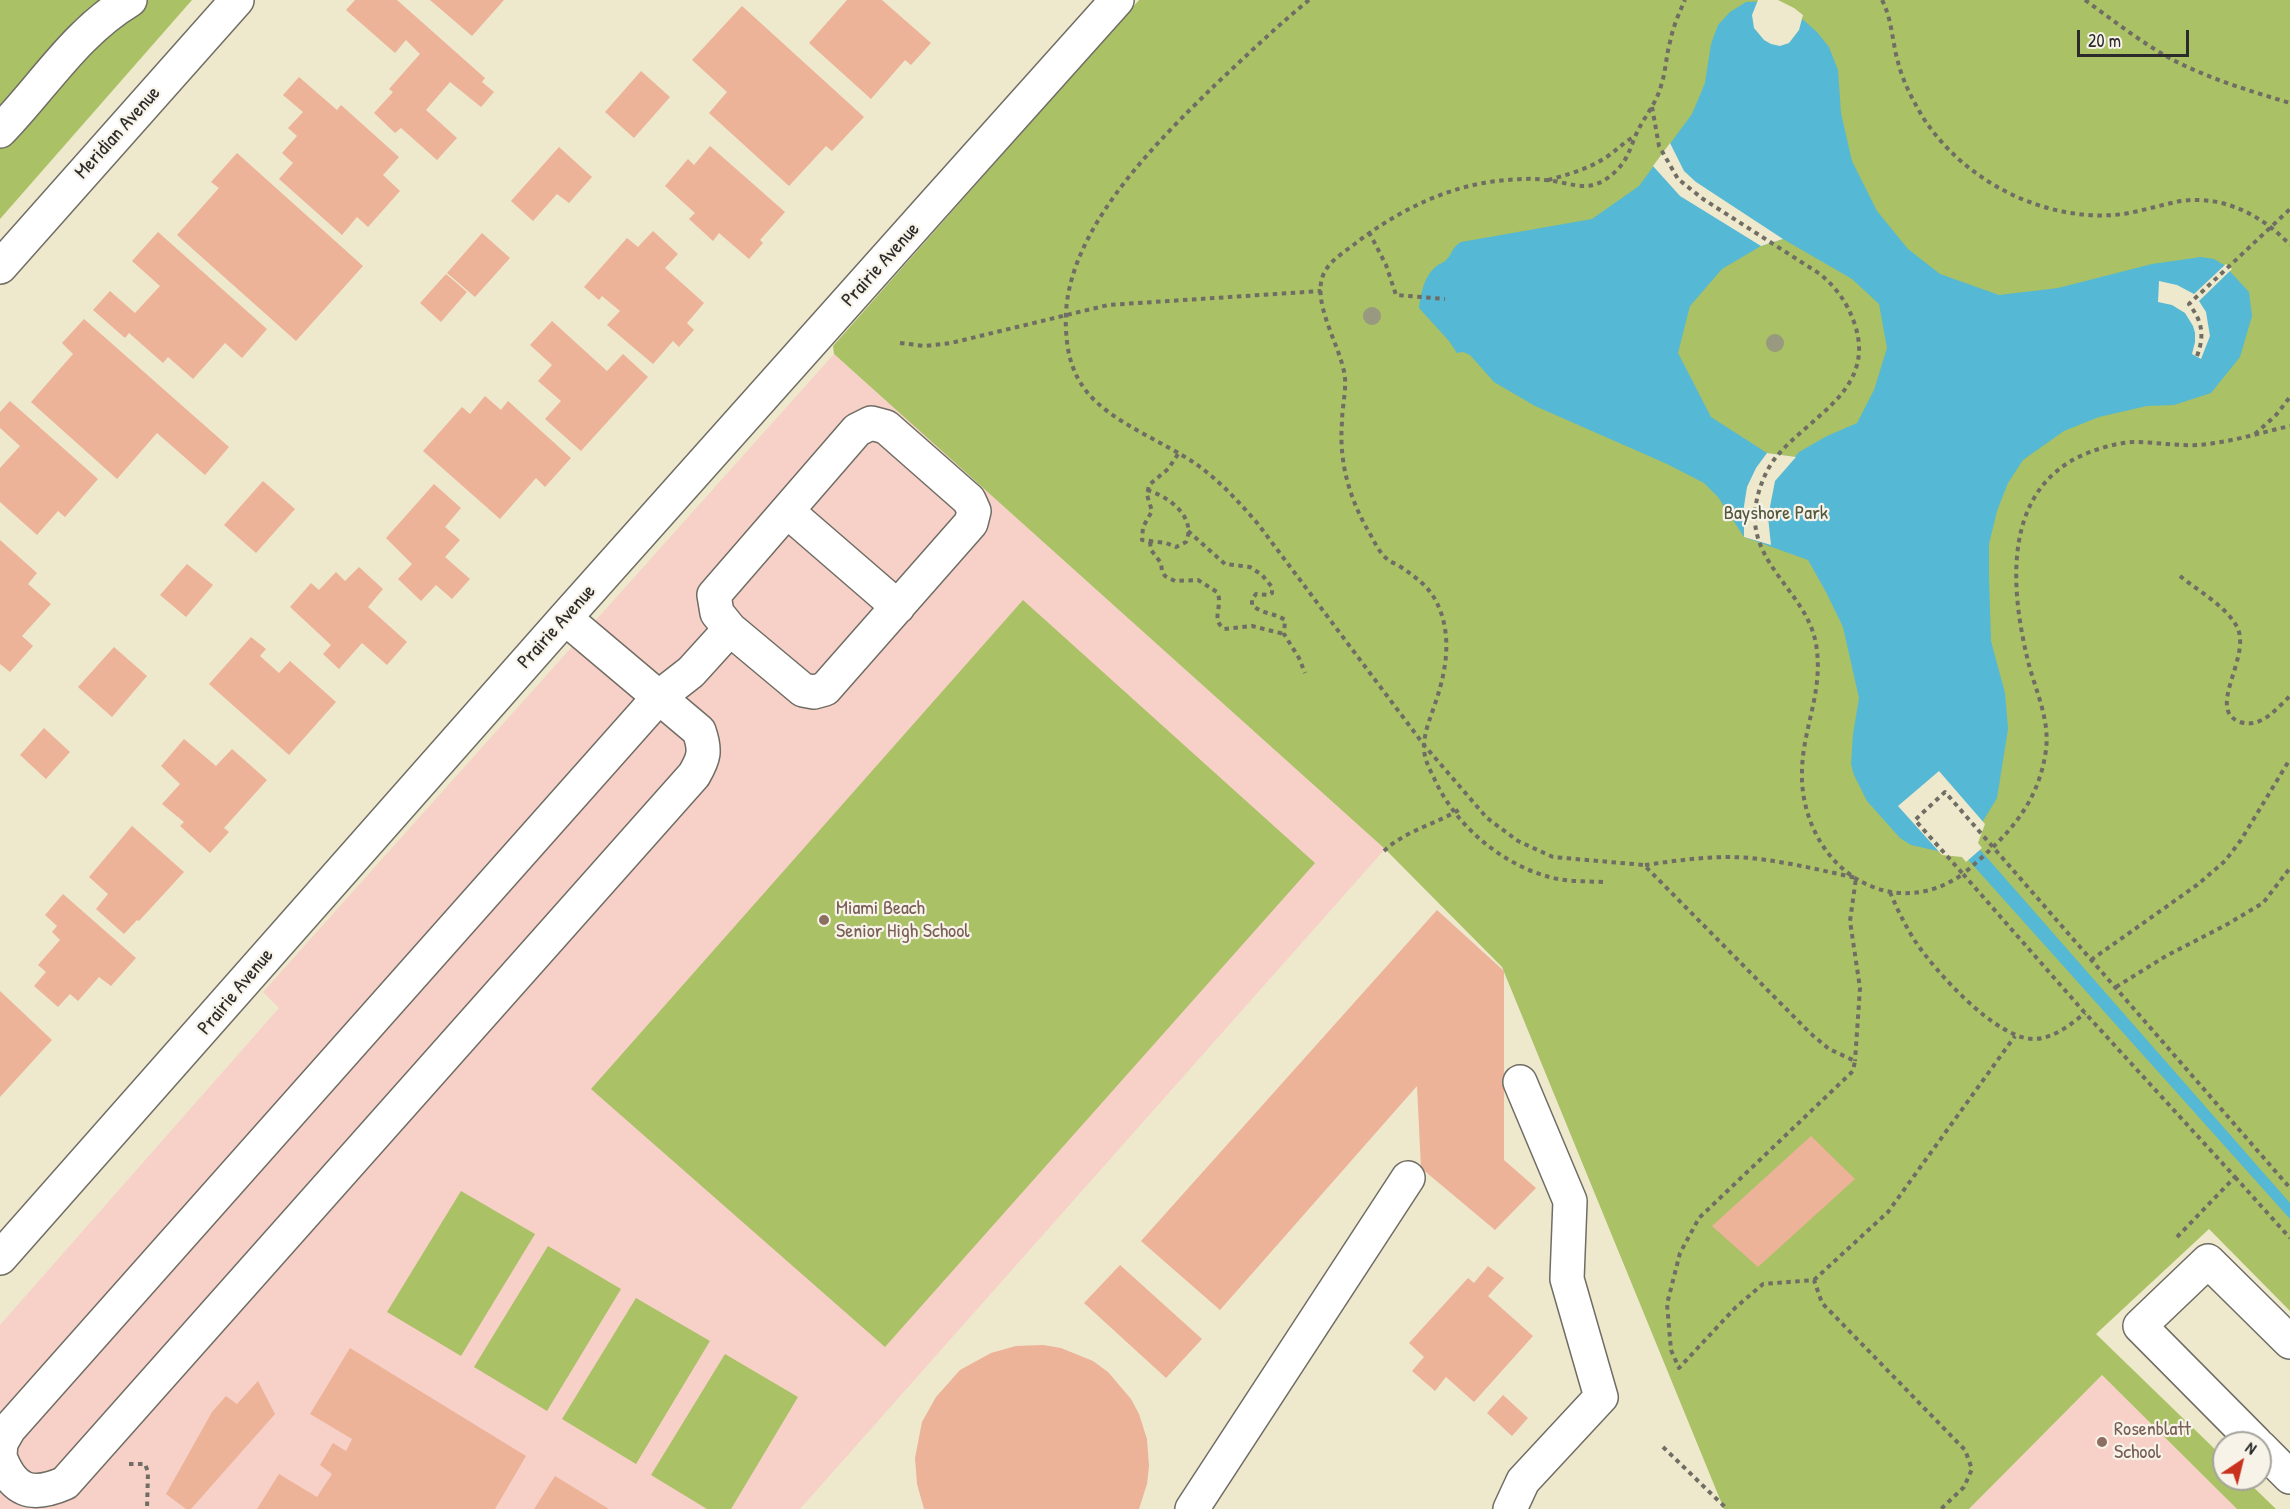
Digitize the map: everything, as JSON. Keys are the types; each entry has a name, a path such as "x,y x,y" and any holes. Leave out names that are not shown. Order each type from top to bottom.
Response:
{"street":[{"path":"0,131 17,114 74,44 114,9 130,0"},
{"name":"Meridian Avenue","path":"0,267 237,0"},
{"name":"Prairie Avenue","path":"0,1258 565,618 1117,0"},
{"path":"871,423 886,427 969,500 974,511 971,523 898,607 825,689 814,692 803,690 730,629 717,614 714,595 787,511 856,430 871,423"},
{"path":"787,511 898,607"},
{"path":"565,618 658,697 699,731 704,746 702,762 694,775 65,1483 37,1492 24,1489 12,1482 0,1456 1,1443 9,1429 658,697 691,672 730,629"},
{"path":"1510,1509 1523,1481 1601,1397 1567,1279 1570,1201 1520,1082"},
{"path":"1192,1509 1408,1178"},
{"path":"2244,1431 2140,1326 2208,1261 2290,1342"},
{"path":"2272,1459 2290,1477"}],"path":[{"path":"1309,0 1262,41 1172,127 1125,182 1086,243 1075,267 1065,314 1067,351 1078,379 1088,394 1104,409 1178,454 1214,479 1235,498 1258,524 1424,745 1487,818 1518,841 1553,856 1644,865 1684,859 1749,858 1794,864 1856,878"},
{"path":"1547,180 1579,187 1604,180 1624,162 1660,89 1673,30 1685,0"},
{"path":"1882,0 1902,76 1925,120 1959,158 2005,191 2024,200 2056,210 2102,215 2137,212 2183,201 2212,202 2248,212 2271,227 2290,245"},
{"path":"2085,0 2146,44 2174,60 2207,76 2290,103"},
{"path":"1652,107 1659,146 1678,179 1703,199 1831,283 1851,313 1856,330 1859,346 1858,363 1844,391 1835,404 1777,456 1759,492 1755,511 1759,544 1779,579 1805,612 1816,646 1817,687 1802,768 1804,803 1811,825 1825,850 1836,862 1870,886 1890,892 1911,893 1933,890 1963,874 1994,847 2013,826 2031,800 2037,786 2046,752 2046,722 2026,656 2019,616 2015,568 2022,523 2036,496 2059,471 2072,462 2086,454 2119,444 2134,442 2172,446 2193,445 2290,426"},
{"path":"1603,882 1567,881 1526,869 1469,829 1440,792 1424,755 1424,745 1426,730 1445,670 1446,641 1443,619 1435,598 1422,581 1387,560 1352,497 1343,460 1341,423 1345,380 1322,305 1321,291 1322,277 1326,269 1370,232 1426,201 1453,189 1508,180 1547,180 1562,177 1598,162 1635,136"},
{"path":"2197,356 2202,341 2201,325 2189,304 2290,209"},
{"path":"1370,232 1386,265 1396,295 1444,299"},
{"path":"900,343 925,346 951,343 1108,305 1321,291"},
{"path":"2254,434 2276,415 2290,397"},
{"path":"1178,454 1168,469 1149,485 1147,490 1152,511 1143,526 1142,540 1166,543 1176,547 1186,542 1188,531"},
{"path":"1147,490 1173,502 1183,517 1188,531 1225,564 1250,567 1269,582 1272,593 1269,595 1256,594 1251,602 1258,610 1285,620 1284,634 1299,657 1305,674"},
{"path":"1150,542 1151,550 1161,563 1165,576 1175,581 1198,580 1217,592 1220,601 1216,620 1224,628 1252,626 1284,634"},
{"path":"2180,576 2220,608 2237,628 2241,640 2240,652 2225,701 2226,711 2231,718 2247,724 2256,723 2270,715 2290,696"},
{"path":"2091,960 2205,880 2225,861 2241,840 2290,759"},
{"path":"2290,1188 1945,792 1915,820 2085,1013 2290,1238"},
{"path":"1384,851 1400,838 1462,808"},
{"path":"1644,865 1810,1033 1829,1050 1856,1061"},
{"path":"2116,987 2166,956 2263,903 2290,868"},
{"path":"1856,878 1850,921 1860,987 1856,1061 1853,1071 1699,1218 1680,1253 1668,1304 1671,1350 1679,1368 1736,1308 1763,1284 1814,1280 1888,1212 2015,1036"},
{"path":"1890,892 1917,943 1963,996 1992,1022 2015,1036 2033,1039 2052,1036 2085,1013"},
{"path":"2174,1240 2235,1177"},
{"path":"1814,1280 1822,1303 1965,1450 1972,1469 1964,1487 1941,1509"},
{"path":"1663,1447 1727,1509"},
{"path":"145,1464 148,1472 147,1509"}],"shaded area":[{"name":"Miami Beach Senior High School","path":"834,354 1385,849 800,1509 0,1509 0,1325 279,1008 263,992"},
{"name":"Rosenblatt School","path":"2102,1375 2212,1484 2212,1491 2219,1491 2237,1509 1969,1509"}],"green space":[{"path":"0,0 192,0 0,219"},
{"name":"Bayshore Park","path":"1139,0 2290,0 2290,1311 2209,1229 2096,1334 2212,1446 2212,1484 2102,1375 1969,1509 1724,1509 1502,967 1385,849 834,354 833,346"},
{"path":"1023,600 1315,863 885,1347 591,1089"},
{"path":"461,1191 535,1234 461,1356 387,1312"},
{"path":"548,1246 621,1289 547,1411 474,1367"},
{"path":"636,1298 710,1341 636,1464 562,1419"},
{"path":"725,1354 798,1397 731,1509 707,1509 651,1475"},
{"name":"Bayshore Park","path":"2219,1491 2257,1491 2276,1509 2237,1509"}],"water":[{"path":"1773,1 1792,10 1817,32 1829,47 1838,70 1841,113 1852,161 1877,211 1908,249 1940,274 1999,295 2058,288 2152,264 2201,257 2214,259 2224,265 2249,292 2252,316 2240,357 2211,393 2174,405 2147,406 2099,417 2064,431 2023,460 2008,483 1997,511 1989,544 1989,577 1991,641 2005,693 2008,729 1997,798 1983,821 1975,844 2290,1203 2290,1219 1963,854 1951,854 1911,845 1900,838 1867,801 1851,764 1859,698 1843,627 1808,560 1744,537 1718,497 1704,483 1667,464 1535,406 1494,382 1470,355 1463,352 1457,353 1419,308 1422,290 1429,274 1446,261 1461,242 1592,219 1639,186 1692,114 1705,83 1711,44 1718,25 1730,12 1746,2","holes":["1783,239 1852,279 1879,304 1887,348 1874,390 1857,423 1827,436 1799,452 1795,457 1767,453 1711,417 1678,353 1690,306 1722,269 1761,246"]}],"pier":[{"path":"1758,0 1778,0 1803,15 1799,30 1789,43 1780,46 1771,44 1764,40 1754,28 1752,15"},
{"path":"1670,143 1684,171 1696,182 1783,239 1761,246 1680,196 1653,166"},
{"path":"2226,264 2232,269 2199,301 2206,312 2210,336 2201,359 2192,354 2195,333 2185,313 2172,305 2158,302 2159,281 2177,285 2194,294"},
{"path":"1767,453 1796,457 1775,481 1768,517 1771,545 1744,537 1744,506 1747,487 1756,468"},
{"path":"1939,771 1985,824 1978,843 1982,848 1966,862 1962,857 1942,855 1898,806"}],"building":[{"path":"355,0 397,0 485,78 482,82 494,92 481,107 450,82 426,110 457,138 437,160 401,128 395,133 374,113 393,92 389,89 420,54 406,40 395,53 346,10"},
{"path":"430,0 504,0 472,36"},
{"path":"847,0 882,0 931,43 911,65 905,60 871,99 809,43"},
{"path":"742,6 864,117 832,151 826,146 789,186 709,113 727,92 692,60"},
{"path":"641,71 670,97 634,138 605,112"},
{"path":"299,77 337,110 341,105 399,157 383,175 400,191 368,227 357,217 342,235 279,179 293,163 282,153 297,136 288,128 303,112 283,95"},
{"path":"710,146 785,212 760,240 763,243 749,259 719,233 713,241 689,219 695,213 665,186 688,159 694,165"},
{"path":"559,147 592,177 569,203 557,194 533,221 511,201"},
{"path":"237,153 363,266 296,341 177,235 219,188 211,182"},
{"path":"653,231 678,254 665,268 704,303 687,323 694,330 679,347 673,341 653,364 607,325 620,311 602,296 599,300 584,287 627,238 638,247"},
{"path":"158,232 267,329 242,358 225,343 193,379 168,357 163,363 129,333 125,338 93,310 110,291 135,313 160,286 132,261"},
{"path":"482,233 510,258 475,297 447,273"},
{"path":"446,274 467,292 441,322 420,303"},
{"path":"84,319 229,447 205,475 157,433 117,479 31,402 73,354 62,343"},
{"path":"552,321 607,371 623,354 648,377 581,451 545,419 561,401 538,381 552,365 530,345"},
{"path":"485,396 501,410 508,401 571,458 545,487 536,478 500,519 423,451 462,407 470,414"},
{"path":"10,401 98,479 65,517 58,511 37,535 0,502 0,468 20,446 0,428 0,412"},
{"path":"263,481 295,509 256,553 224,525"},
{"path":"434,484 461,508 445,527 460,540 445,557 470,579 452,599 436,585 421,601 398,579 412,564 386,538"},
{"path":"0,540 37,573 28,584 51,604 22,636 33,646 10,672 0,664"},
{"path":"187,564 213,585 186,617 160,595"},
{"path":"359,567 383,589 368,607 407,642 387,665 362,643 339,669 323,654 331,645 290,607 311,583 319,590 336,572 345,581"},
{"path":"251,637 266,649 260,656 279,673 290,661 336,702 289,755 209,684"},
{"path":"114,647 147,676 112,717 78,687"},
{"path":"44,728 70,752 46,779 20,755"},
{"path":"184,739 216,766 232,749 267,780 224,828 229,832 210,853 180,826 184,822 162,804 180,784 161,766"},
{"path":"132,826 184,872 124,934 96,909 108,894 89,877"},
{"path":"63,894 136,958 111,986 99,977 78,1001 70,994 58,1007 34,986 46,972 38,965 60,940 52,932 57,926 45,915"},
{"path":"1437,910 1504,971 1504,1160 1536,1188 1495,1230 1421,1168 1417,1086 1220,1310 1141,1241"},
{"path":"0,991 52,1040 0,1097"},
{"path":"1811,1136 1855,1179 1758,1267 1712,1226"},
{"path":"1120,1265 1202,1339 1166,1378 1084,1303"},
{"path":"1488,1266 1504,1278 1488,1296 1533,1336 1474,1402 1446,1377 1435,1391 1412,1371 1424,1357 1409,1343 1468,1278 1474,1283"},
{"path":"1043,1345 1061,1348 1093,1361 1108,1372 1131,1399 1139,1414 1147,1439 1149,1466 1147,1484 1139,1509 924,1509 917,1484 915,1458 922,1422 936,1397 960,1370 991,1353 1016,1346"},
{"path":"350,1348 526,1456 495,1509 257,1509 279,1474 317,1497 332,1474 320,1465 333,1443 346,1451 352,1439 310,1414"},
{"path":"258,1381 275,1414 191,1509 186,1509 166,1494 212,1412 226,1396 237,1404"},
{"path":"1503,1395 1528,1418 1512,1436 1487,1413"},
{"path":"555,1476 609,1509 534,1509"}],"place":[{"name":"Miami Beach Senior High School","path":"824,920"},
{"name":"Rosenblatt School","path":"2102,1442"}]}
